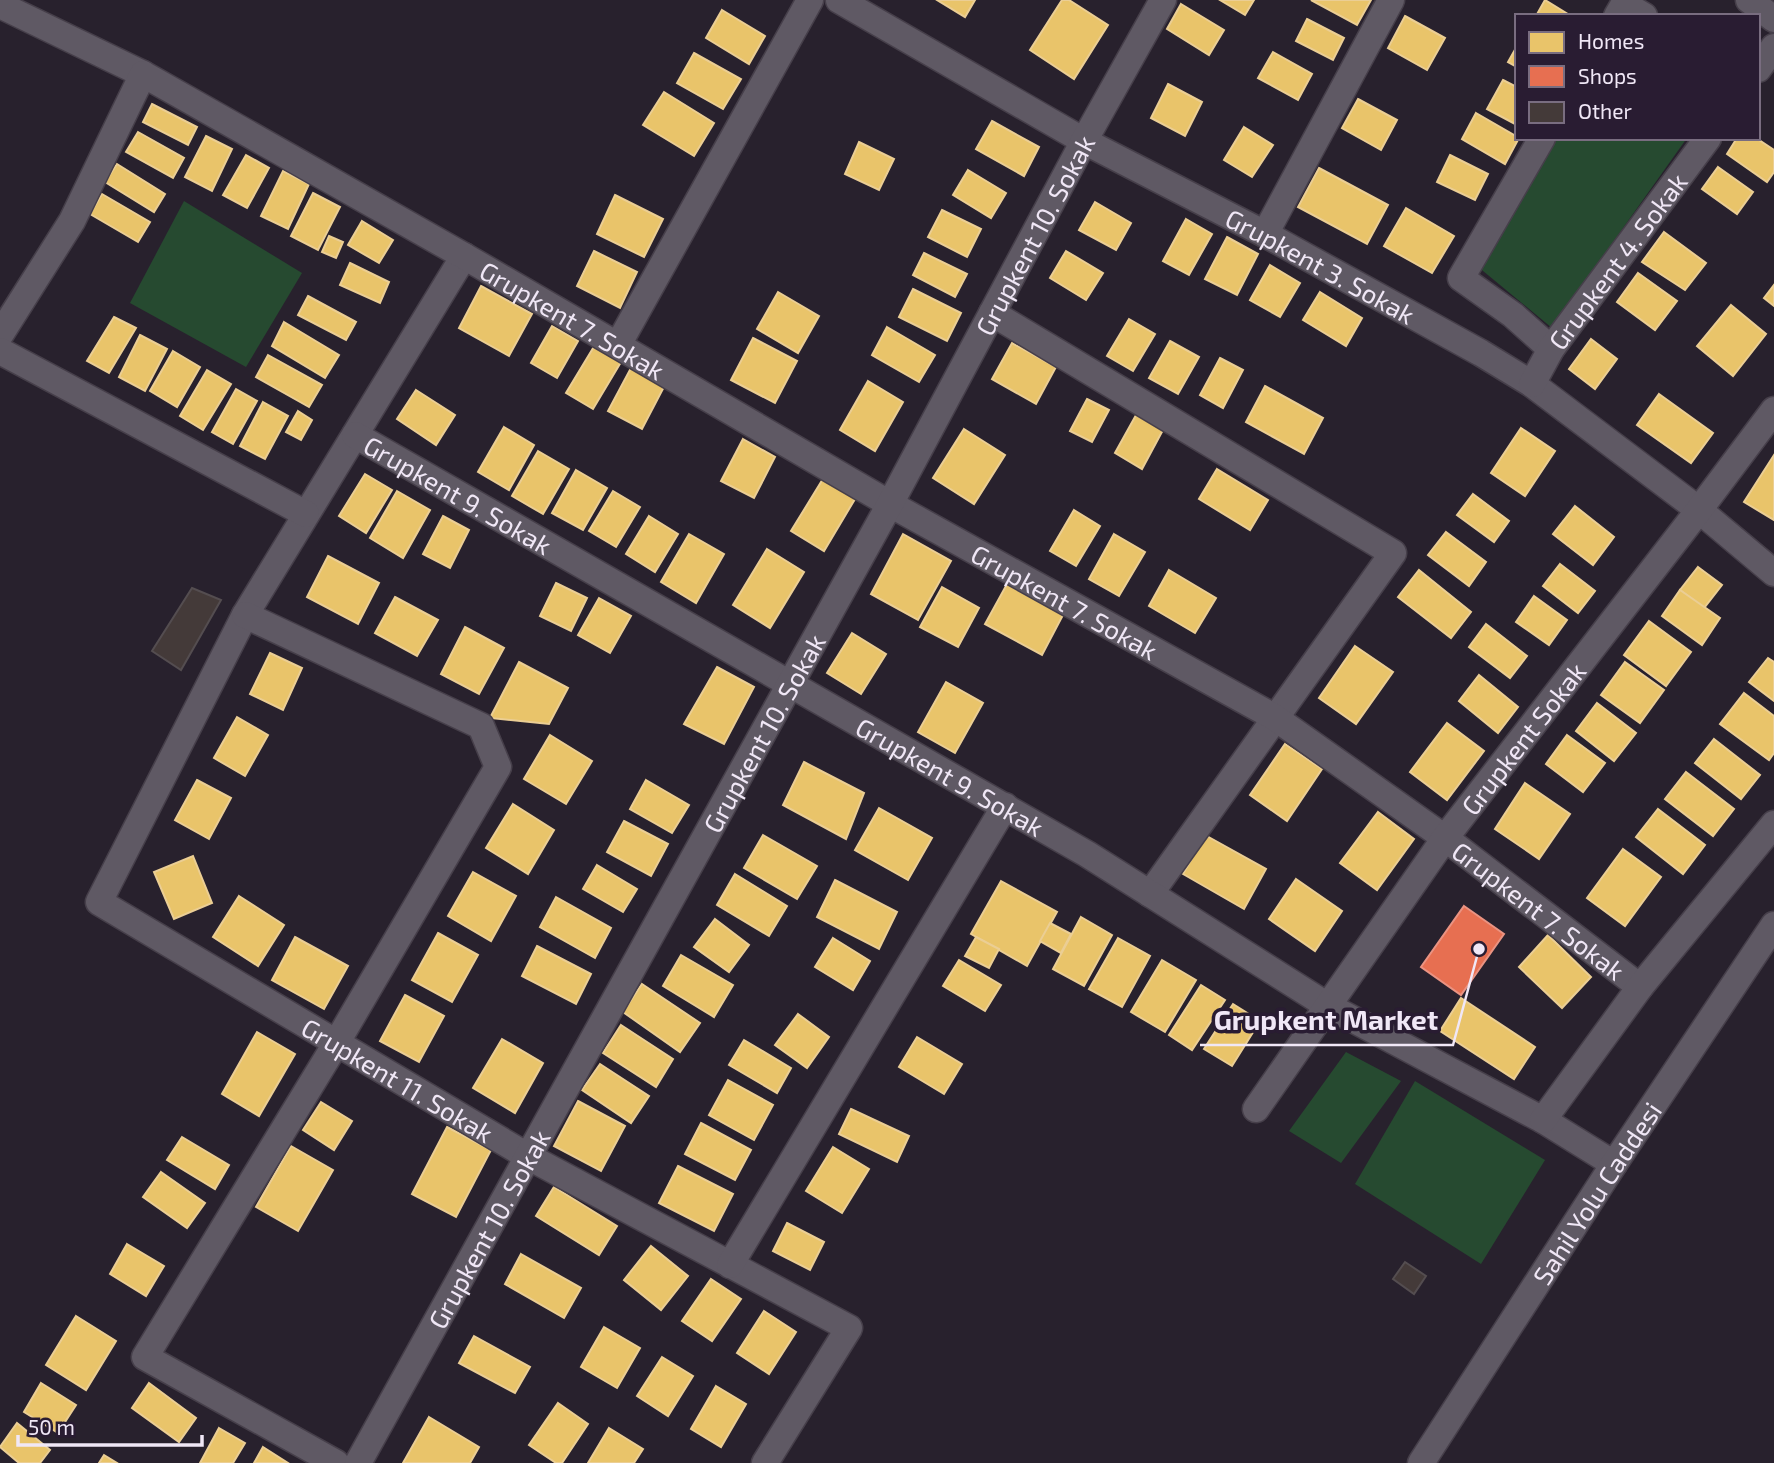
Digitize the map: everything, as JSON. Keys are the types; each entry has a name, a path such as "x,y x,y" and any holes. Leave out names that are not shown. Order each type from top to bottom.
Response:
{"street":[{"path":"618,345 810,0"},
{"name":"Grupkent 3. Sokak","path":"839,0 1084,141 1265,234 1532,384 1699,510 1774,573"},
{"name":"Grupkent 10. Sokak","path":"358,1463 792,683 1084,141 1163,0"},
{"path":"1265,234 1391,0"},
{"path":"1749,0 1774,19"},
{"name":"Grupkent 7. Sokak","path":"0,5 143,74 464,256 890,504 1274,717 1445,838 1640,987"},
{"path":"1760,66 1774,47"},
{"path":"0,335 72,221 143,74"},
{"path":"1541,140 1461,278 1513,314 1551,349"},
{"name":"Grupkent 4. Sokak","path":"1532,384 1551,349 1707,140"},
{"path":"336,1463 145,1357 337,1042 498,767 481,726 245,615 464,256"},
{"path":"992,313 1393,553 1150,894"},
{"path":"0,351 306,514"},
{"name":"Grupkent Sokak","path":"1256,1109 1445,838 1774,410"},
{"name":"Grupkent 9. Sokak","path":"355,435 1005,806 1328,1006 1543,1119 1614,1164"},
{"name":"Grupkent 11. Sokak","path":"245,615 99,902 529,1157 849,1328 765,1463"},
{"path":"730,1265 1005,806"},
{"path":"1543,1119 1640,987 1774,824"},
{"name":"Sahil Yolu Caddesi","path":"1421,1463 1614,1164 1774,925"}],"green space":[{"path":"1554,140 1686,140 1552,328 1477,266"},
{"path":"184,201 302,273 246,367 130,303"},
{"path":"1346,1052 1401,1081 1341,1163 1289,1131"},
{"path":"1415,1081 1545,1160 1481,1264 1355,1184"}],"building: Homes":[{"path":"937,0 975,0 965,17"},
{"path":"1062,0 1069,0 1108,25 1074,79 1030,50"},
{"path":"1220,0 1254,0 1245,15"},
{"path":"1311,0 1371,0 1357,25"},
{"path":"1545,0 1568,14 1537,14"},
{"path":"1181,4 1224,30 1209,55 1167,29"},
{"path":"722,10 765,36 749,64 706,38"},
{"path":"1405,16 1445,38 1427,70 1388,48"},
{"path":"1307,19 1344,38 1333,60 1296,41"},
{"path":"1515,50 1515,66 1508,62"},
{"path":"1273,52 1312,74 1298,100 1258,78"},
{"path":"694,53 741,79 723,109 677,83"},
{"path":"1503,80 1515,86 1515,124 1487,109"},
{"path":"1168,84 1202,102 1185,136 1151,118"},
{"path":"664,92 714,123 694,156 643,125"},
{"path":"1358,99 1397,120 1381,150 1342,128"},
{"path":"152,104 197,127 188,145 143,122"},
{"path":"1476,113 1518,140 1505,164 1462,139"},
{"path":"992,121 1039,147 1024,176 976,149"},
{"path":"1244,127 1273,145 1252,177 1224,160"},
{"path":"138,132 184,158 173,178 126,152"},
{"path":"206,136 232,149 212,191 185,177"},
{"path":"1736,140 1759,140 1774,150 1774,172 1767,182 1727,154"},
{"path":"859,142 894,159 879,190 845,174"},
{"path":"246,155 269,168 247,208 223,195"},
{"path":"1450,155 1488,174 1475,200 1437,182"},
{"path":"117,164 165,194 154,212 105,182"},
{"path":"1718,167 1753,192 1737,214 1702,189"},
{"path":"1319,168 1388,205 1367,244 1298,207"},
{"path":"968,170 1006,193 991,218 953,195"},
{"path":"283,171 309,184 288,229 261,216"},
{"path":"313,193 340,207 318,250 291,236"},
{"path":"102,194 150,222 138,242 90,214"},
{"path":"615,195 663,219 644,257 597,234"},
{"path":"1095,202 1131,223 1116,250 1079,230"},
{"path":"1406,208 1454,236 1432,273 1384,246"},
{"path":"942,210 981,229 967,257 928,237"},
{"path":"1186,219 1212,234 1189,275 1163,261"},
{"path":"362,221 393,240 379,263 348,245"},
{"path":"1664,232 1706,263 1685,290 1642,262"},
{"path":"329,236 343,242 336,258 322,252"},
{"path":"1227,237 1258,254 1237,295 1205,279"},
{"path":"594,251 637,272 620,308 577,286"},
{"path":"1066,251 1103,273 1086,300 1050,278"},
{"path":"924,253 967,274 955,297 913,275"},
{"path":"350,263 389,282 380,303 340,285"},
{"path":"1270,265 1300,283 1280,317 1250,300"},
{"path":"1638,273 1677,301 1655,330 1617,302"},
{"path":"1774,285 1774,306 1764,298"},
{"path":"481,286 532,314 509,356 459,328"},
{"path":"913,289 961,313 947,341 899,317"},
{"path":"778,292 819,316 798,353 757,329"},
{"path":"1320,292 1362,318 1346,346 1303,320"},
{"path":"308,296 356,322 346,340 298,315"},
{"path":"1731,305 1766,334 1733,376 1697,346"},
{"path":"114,317 136,328 109,373 87,361"},
{"path":"1129,319 1155,334 1133,371 1107,356"},
{"path":"284,322 339,355 325,378 272,346"},
{"path":"552,326 578,341 557,378 531,363"},
{"path":"887,327 935,355 919,382 872,355"},
{"path":"140,335 167,349 145,391 119,377"},
{"path":"753,338 797,361 775,403 731,380"},
{"path":"1591,339 1617,359 1595,389 1569,369"},
{"path":"1170,341 1199,357 1178,394 1149,378"},
{"path":"1012,343 1056,367 1036,404 992,379"},
{"path":"595,345 621,362 593,409 566,393"},
{"path":"173,351 200,367 177,407 150,391"},
{"path":"268,355 322,385 309,407 256,377"},
{"path":"1220,358 1243,370 1223,408 1200,395"},
{"path":"632,366 666,383 642,429 608,411"},
{"path":"207,370 231,384 203,430 180,416"},
{"path":"868,381 903,402 875,451 840,430"},
{"path":"1265,386 1323,418 1304,454 1246,422"},
{"path":"236,389 257,401 233,444 212,432"},
{"path":"416,390 455,415 436,445 397,419"},
{"path":"1659,394 1713,433 1691,463 1637,425"},
{"path":"1087,399 1109,410 1092,442 1070,431"},
{"path":"263,402 288,416 265,459 240,446"},
{"path":"298,411 312,420 301,440 286,432"},
{"path":"1136,415 1163,430 1142,469 1115,453"},
{"path":"504,427 534,445 509,490 478,472"},
{"path":"1521,428 1555,451 1525,496 1491,473"},
{"path":"964,429 1005,455 974,504 933,478"},
{"path":"743,439 775,457 754,498 721,481"},
{"path":"538,451 569,469 543,514 512,496"},
{"path":"1774,455 1774,520 1744,502"},
{"path":"1217,469 1268,500 1250,530 1199,499"},
{"path":"576,470 607,488 583,530 552,513"},
{"path":"365,474 392,490 366,533 339,516"},
{"path":"826,474 858,494 824,551 791,531"},
{"path":"397,491 430,510 403,558 370,538"},
{"path":"613,491 640,507 616,547 589,531"},
{"path":"1473,494 1509,521 1494,542 1457,515"},
{"path":"1575,506 1614,537 1593,565 1553,534"},
{"path":"1074,510 1100,526 1076,566 1050,551"},
{"path":"443,516 469,530 450,568 423,554"},
{"path":"649,516 678,534 655,572 626,554"},
{"path":"1446,532 1486,562 1469,586 1428,555"},
{"path":"689,534 724,554 696,603 661,582"},
{"path":"903,534 951,561 918,620 871,594"},
{"path":"1114,534 1145,552 1119,596 1089,579"},
{"path":"767,549 804,572 770,628 733,605"},
{"path":"328,556 379,583 358,624 307,597"},
{"path":"1560,564 1595,591 1578,613 1543,586"},
{"path":"1698,567 1722,585 1704,608 1680,590"},
{"path":"1169,570 1216,598 1195,633 1149,606"},
{"path":"1419,570 1471,612 1451,638 1398,597"},
{"path":"556,583 587,598 571,631 540,616"},
{"path":"1007,584 1063,615 1042,655 985,624"},
{"path":"942,587 979,608 958,647 920,627"},
{"path":"1680,590 1720,618 1702,645 1662,616"},
{"path":"1534,596 1567,620 1549,645 1516,622"},
{"path":"395,597 438,620 417,656 375,633"},
{"path":"599,598 631,616 610,653 578,635"},
{"path":"1649,621 1691,652 1666,686 1624,655"},
{"path":"1486,624 1527,656 1510,678 1469,647"},
{"path":"465,627 504,648 479,694 441,674"},
{"path":"852,633 886,654 861,694 827,673"},
{"path":"1355,646 1393,672 1356,724 1319,698"},
{"path":"270,653 302,668 283,710 250,694"},
{"path":"1768,658 1774,662 1774,701 1749,682"},
{"path":"519,662 568,688 549,724 490,718"},
{"path":"1625,662 1664,690 1640,723 1601,695"},
{"path":"717,667 754,687 724,744 684,724"},
{"path":"1479,675 1518,707 1498,733 1459,701"},
{"path":"946,682 983,703 955,753 918,732"},
{"path":"1744,693 1774,716 1774,753 1769,760 1720,724"},
{"path":"1597,703 1636,733 1614,761 1576,731"},
{"path":"237,717 268,735 245,776 214,758"},
{"path":"1447,723 1484,751 1447,800 1410,772"},
{"path":"550,735 592,761 566,804 524,779"},
{"path":"1567,735 1605,763 1583,792 1546,764"},
{"path":"1714,739 1760,775 1741,799 1695,763"},
{"path":"1285,744 1322,769 1287,821 1250,795"},
{"path":"804,762 864,793 846,839 783,805"},
{"path":"1686,772 1734,809 1713,836 1665,799"},
{"path":"197,780 231,798 209,839 175,820"},
{"path":"646,780 689,805 672,833 630,809"},
{"path":"1525,783 1570,814 1539,859 1495,829"},
{"path":"513,804 554,830 528,874 486,848"},
{"path":"879,808 932,838 908,880 855,850"},
{"path":"1658,809 1705,845 1683,874 1636,837"},
{"path":"1378,812 1414,839 1377,890 1340,863"},
{"path":"624,821 668,844 651,876 607,852"},
{"path":"763,835 817,866 797,899 744,868"},
{"path":"1205,835 1266,869 1244,909 1183,874"},
{"path":"1623,849 1661,877 1625,926 1587,898"},
{"path":"193,856 212,903 174,919 154,872"},
{"path":"597,865 637,889 623,912 583,889"},
{"path":"473,872 516,896 491,941 448,916"},
{"path":"735,874 787,906 769,936 717,905"},
{"path":"1296,879 1342,911 1315,951 1269,919"},
{"path":"835,880 897,912 879,949 817,917"},
{"path":"1001,881 1057,912 1027,966 971,934"},
{"path":"239,896 284,925 258,966 213,937"},
{"path":"556,897 611,928 595,958 540,927"},
{"path":"1081,917 1112,935 1084,986 1053,969"},
{"path":"715,919 749,945 729,972 694,947"},
{"path":"1050,923 1071,934 1061,953 1040,941"},
{"path":"438,933 478,955 452,1002 412,980"},
{"path":"1548,935 1591,977 1562,1008 1519,967"},
{"path":"295,937 348,966 324,1009 272,980"},
{"path":"976,937 999,949 989,968 965,956"},
{"path":"833,938 870,961 853,990 815,967"},
{"path":"1118,938 1150,956 1122,1007 1089,989"},
{"path":"537,946 591,974 576,1004 522,976"},
{"path":"681,955 733,985 714,1017 663,986"},
{"path":"959,960 1001,985 985,1011 943,986"},
{"path":"1162,960 1196,980 1165,1032 1131,1012"},
{"path":"642,984 700,1023 680,1052 623,1012"},
{"path":"1201,985 1225,1000 1192,1050 1169,1035"},
{"path":"405,995 444,1016 419,1062 380,1041"},
{"path":"1461,998 1535,1047 1514,1079 1440,1031"},
{"path":"1233,1004 1260,1021 1232,1066 1204,1049"},
{"path":"798,1014 829,1037 807,1068 775,1045"},
{"path":"621,1025 673,1059 656,1087 603,1053"},
{"path":"257,1032 295,1054 259,1116 222,1094"},
{"path":"917,1037 962,1064 944,1094 899,1067"},
{"path":"502,1039 543,1063 515,1113 473,1088"},
{"path":"744,1040 791,1068 777,1093 729,1065"},
{"path":"600,1064 649,1096 631,1123 582,1090"},
{"path":"728,1080 773,1105 754,1140 709,1115"},
{"path":"578,1101 625,1126 601,1171 554,1146"},
{"path":"321,1102 352,1121 334,1150 303,1130"},
{"path":"851,1109 909,1136 897,1162 839,1134"},
{"path":"701,1123 751,1150 735,1180 685,1154"},
{"path":"447,1127 491,1150 456,1217 412,1194"},
{"path":"182,1137 229,1165 215,1189 167,1160"},
{"path":"291,1146 333,1170 298,1231 256,1207"},
{"path":"833,1147 869,1169 842,1213 806,1191"},
{"path":"678,1166 733,1194 714,1231 659,1203"},
{"path":"161,1172 205,1203 187,1228 143,1197"},
{"path":"554,1187 617,1226 599,1255 536,1216"},
{"path":"787,1223 824,1242 810,1270 773,1251"},
{"path":"127,1244 164,1266 146,1296 110,1274"},
{"path":"651,1246 688,1276 661,1310 624,1280"},
{"path":"521,1254 581,1288 564,1318 505,1284"},
{"path":"711,1279 741,1299 712,1341 682,1321"},
{"path":"764,1311 796,1332 769,1374 737,1353"},
{"path":"76,1316 116,1341 86,1390 46,1365"},
{"path":"604,1327 640,1348 617,1388 581,1367"},
{"path":"474,1336 530,1367 515,1393 459,1363"},
{"path":"662,1357 693,1376 668,1416 637,1396"},
{"path":"41,1383 76,1405 58,1433 24,1412"},
{"path":"149,1383 196,1418 179,1442 132,1408"},
{"path":"716,1386 746,1404 721,1447 691,1429"},
{"path":"558,1403 588,1424 562,1463 556,1463 529,1445"},
{"path":"429,1417 479,1447 470,1463 403,1463"},
{"path":"17,1423 50,1450 40,1463 19,1463 0,1447"},
{"path":"219,1428 245,1443 233,1463 200,1463"},
{"path":"609,1428 643,1449 634,1463 588,1463"},
{"path":"263,1447 288,1463 254,1463"},
{"path":"104,1455 117,1463 99,1463"}],"building: Shops":[{"path":"1464,906 1504,934 1461,995 1421,967"}],"building: Other":[{"path":"192,588 221,600 181,670 152,651"},
{"path":"1405,1262 1426,1276 1414,1294 1393,1279"}],"place":[{"name":"Grupkent Market","path":"1479,949"}]}
